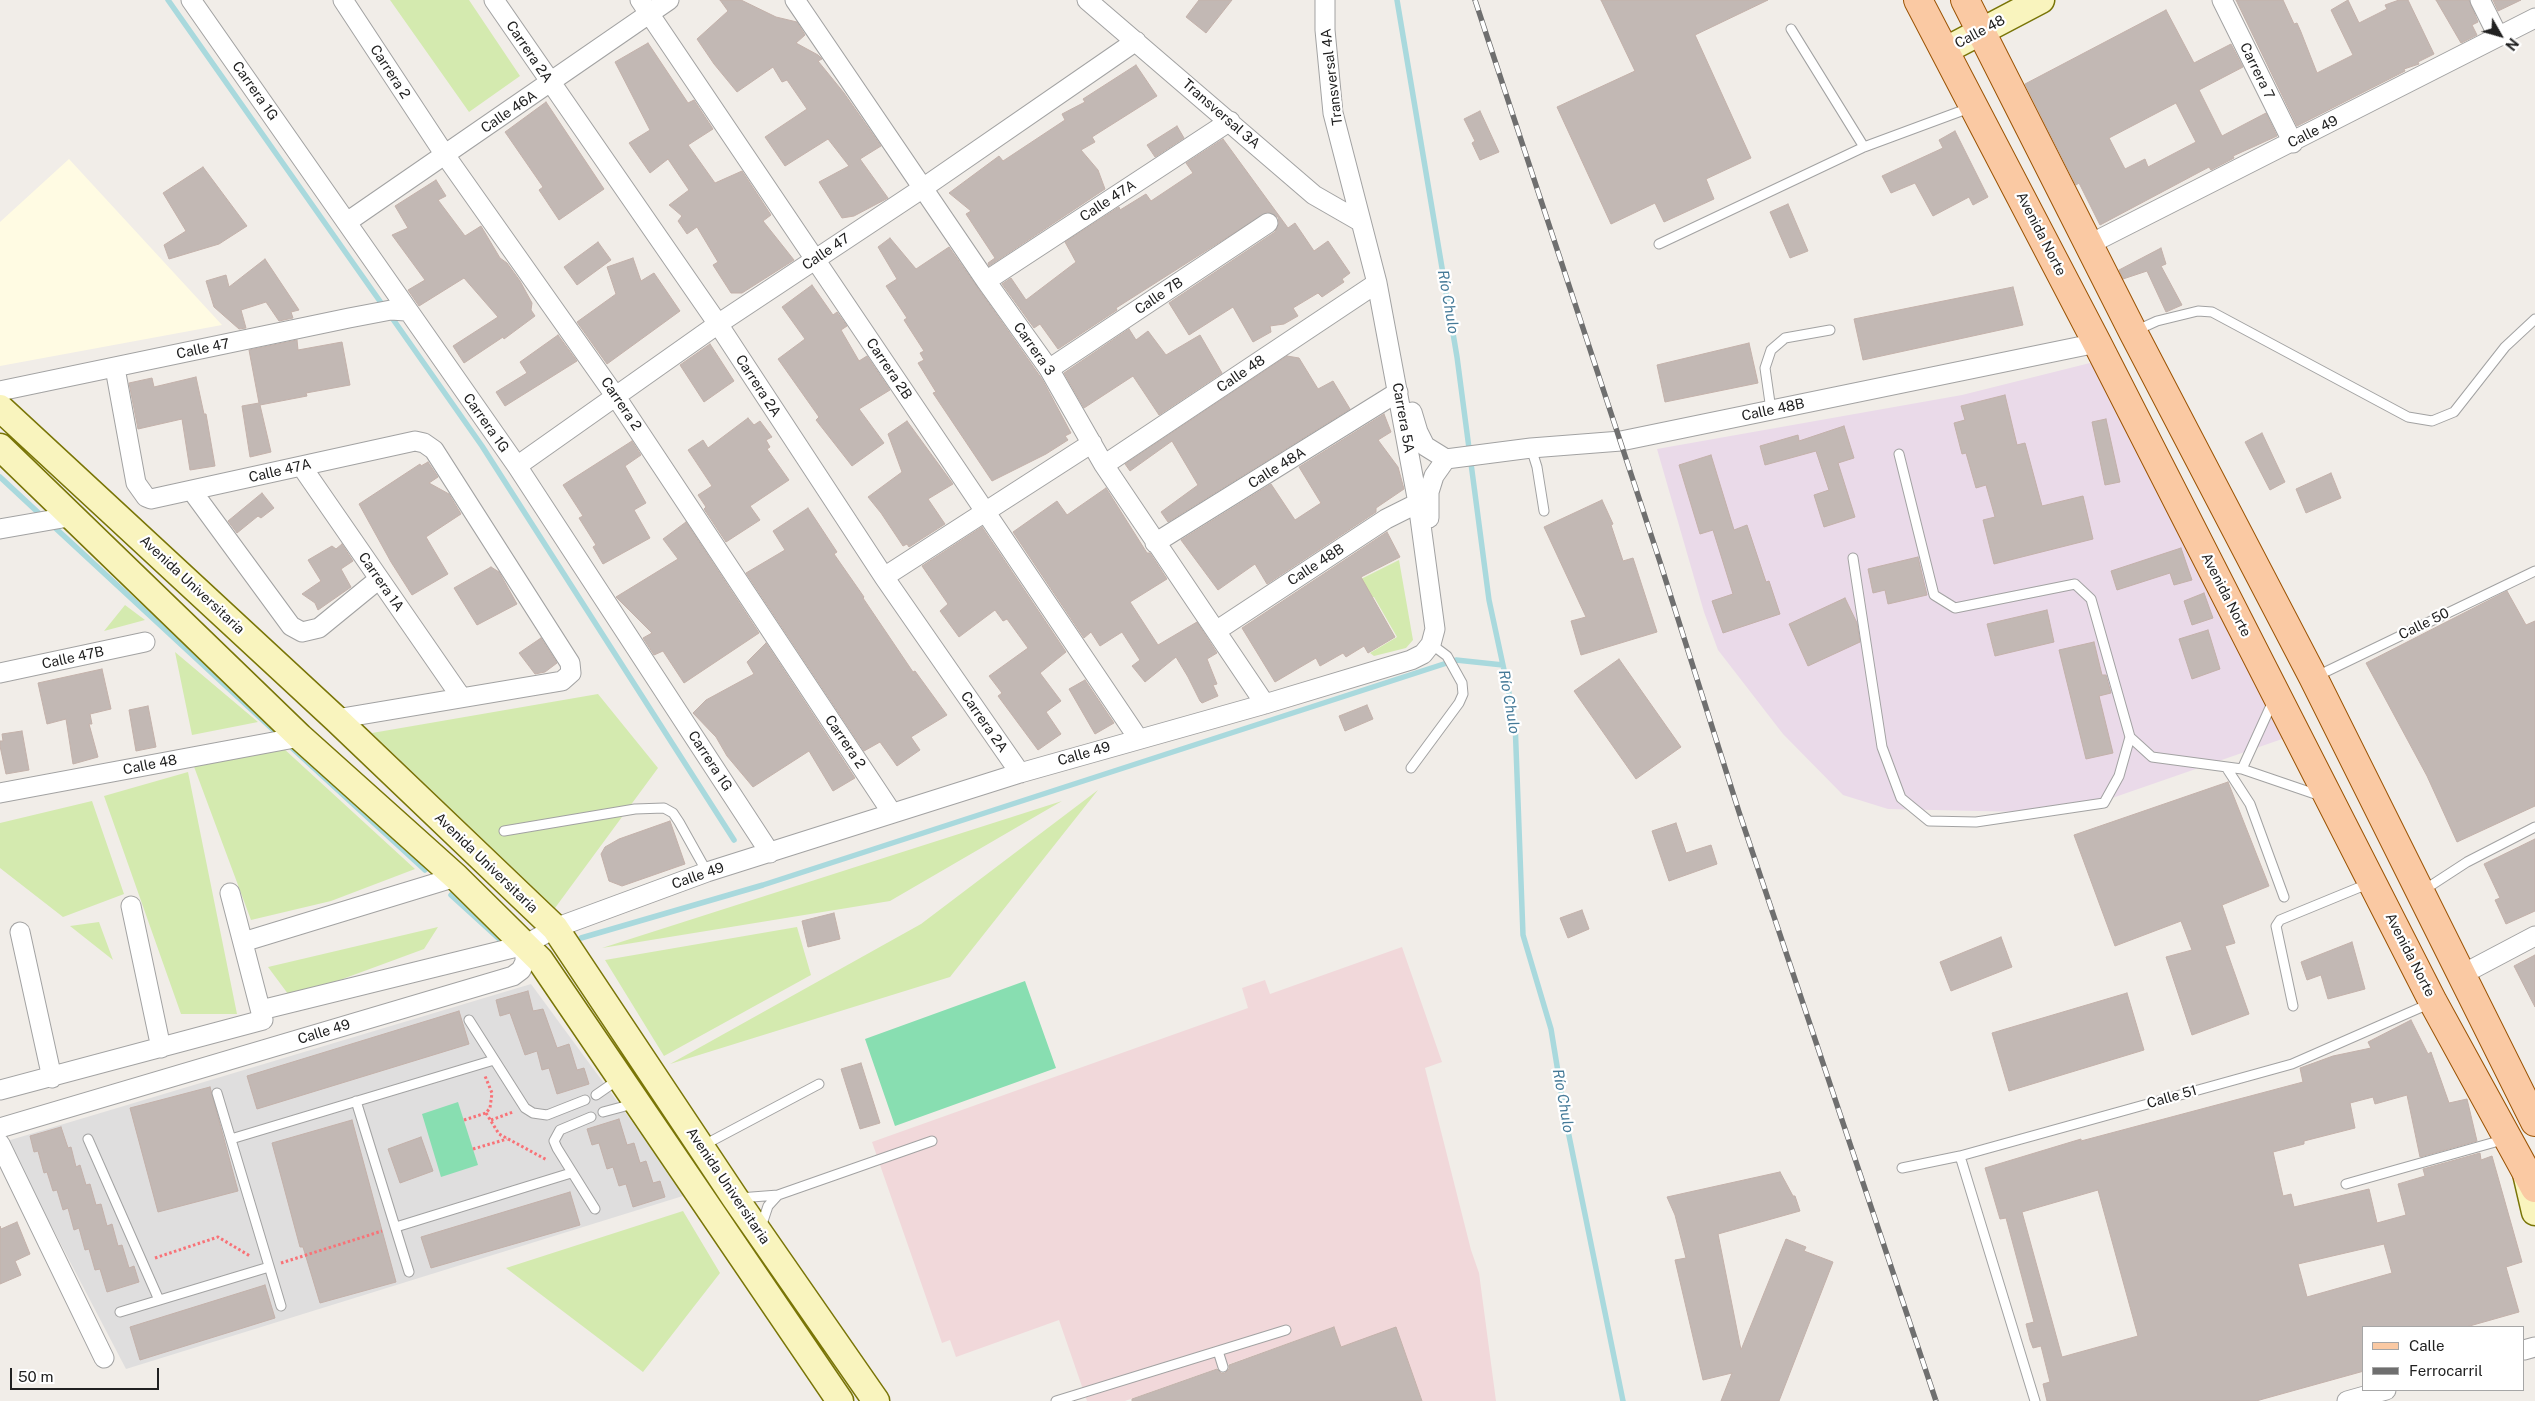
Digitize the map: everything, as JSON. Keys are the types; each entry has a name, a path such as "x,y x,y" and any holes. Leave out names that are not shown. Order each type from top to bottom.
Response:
{"main road":[{"name":"Avenida Norte","path":"1918,0 1946,50 2098,344 2434,1002 2530,1178"},
{"path":"1965,0 2133,332 2313,677 2463,974 2535,1122"},
{"name":"Calle 48","path":"1946,50 2042,0"},
{"name":"Avenida Universitaria","path":"0,408 336,719 555,928 735,1198 876,1401"},
{"name":"Avenida Universitaria","path":"0,447 74,516 300,737 456,877 549,971 840,1401"},
{"path":"2530,1178 2535,1212"}],"street":[{"name":"Carrera 2","path":"343,0 445,155 616,397 892,813"},
{"name":"Carrera 2A","path":"494,0 718,324 884,577 1020,773"},
{"name":"Calle 46A","path":"347,222 550,83 644,7 669,0"},
{"name":"Carrera 3","path":"795,0 986,281 1049,369 1104,465 1155,544 1265,704"},
{"name":"Transversal 3A","path":"1087,0 1314,195 1360,222"},
{"name":"Transversal 4A","path":"1325,0 1325,30 1334,113 1350,182"},
{"name":"Carrera 7","path":"2222,0 2293,142"},
{"path":"2480,0 2498,36"},
{"name":"Carrera 1G","path":"197,2 347,222 399,310 517,466 770,853"},
{"name":"Carrera 2B","path":"644,7 1138,738"},
{"name":"Calle 49","path":"2090,244 2535,18"},
{"name":"Calle 47","path":"517,466 718,324 923,188 1136,41"},
{"name":"Calle 47A","path":"986,281 1230,122"},
{"name":"Carrera 5A","path":"1350,182 1377,283 1418,502 1430,642"},
{"name":"Calle 7B","path":"1049,369 1268,223"},
{"name":"Calle 48","path":"1104,465 1377,283"},
{"name":"Calle 47","path":"0,392 368,314 399,310"},
{"path":"1387,333 1405,383 1418,432 1425,446 1446,459 1434,476 1429,492 1428,513 1438,604 1430,642"},
{"name":"Calle 48B","path":"1446,459 1521,449 1621,441 2098,344"},
{"name":"Calle 47A","path":"115,368 136,483 146,497 151,499 415,441 434,450 570,663 571,673 562,681 461,697"},
{"name":"Calle 48A","path":"1155,544 1398,392"},
{"path":"884,577 1092,443"},
{"name":"Carrera 1A","path":"302,467 461,697"},
{"path":"192,491 291,626 302,632 319,628 379,579"},
{"name":"Calle 48B","path":"1216,631 1386,519 1418,502"},
{"path":"0,529 74,516"},
{"name":"Calle 47B","path":"0,673 145,642"},
{"name":"Calle 49","path":"0,1128 513,976 521,970 525,962 525,945 555,928 707,872 1020,773 1138,738 1265,704 1411,660 1430,642"},
{"path":"336,719 461,697"},
{"name":"Calle 48","path":"0,793 300,737"},
{"path":"243,942 456,877"},
{"path":"0,1090 52,1078 263,1020 230,893"},
{"path":"131,906 161,1048"},
{"path":"20,932 52,1078"},
{"path":"2463,974 2535,936"},
{"path":"261,1010 525,945"},
{"path":"0,1144 104,1358"},
{"path":"2349,1401 2383,1391"}],"lane":[{"path":"1791,29 1864,147"},
{"path":"1659,244 1864,147 1974,106"},
{"path":"2133,332 2174,317 2198,311 2212,312 2408,417 2432,421 2454,412 2505,347 2535,319"},
{"path":"1771,410 1765,368 1771,350 1784,338 1830,330"},
{"path":"1521,449 1537,467 1544,511"},
{"path":"1853,558 1882,747 1902,798 1929,821 1976,822 2104,803 2119,776 2130,737 2091,600 2075,584 1955,608 1934,595 1899,454"},
{"name":"Calle 50","path":"2313,677 2535,571"},
{"path":"1411,768 1464,694 1462,683 1447,656 1430,642"},
{"path":"2242,769 2276,694"},
{"path":"2130,737 2152,757 2242,769 2330,799"},
{"path":"2226,767 2250,804 2284,897"},
{"path":"504,832 635,808 664,808 673,813 707,872"},
{"path":"2421,891 2467,862 2535,827"},
{"path":"2293,1006 2276,926 2280,920 2372,882"},
{"name":"Calle 51","path":"1902,1168 1960,1156 2292,1064 2434,1002"},
{"path":"469,1020 525,1108 533,1113 547,1115 585,1100"},
{"path":"231,1139 494,1060"},
{"path":"596,1095 621,1077"},
{"path":"701,1147 819,1084"},
{"path":"217,1093 281,1306"},
{"path":"356,1102 409,1272"},
{"path":"603,1112 629,1104 639,1104"},
{"path":"591,1117 563,1128 555,1137 555,1145 594,1209"},
{"path":"88,1139 159,1300"},
{"path":"2346,1184 2508,1139"},
{"path":"735,1198 778,1195 932,1142"},
{"path":"1960,1156 2035,1401"},
{"path":"396,1227 572,1173"},
{"path":"761,1236 762,1219 768,1206 778,1195"},
{"path":"120,1312 269,1266"},
{"path":"1056,1401 1286,1330"},
{"path":"1218,1351 1223,1367"}],"path":[{"path":"464,1120 486,1113 492,1100 480,1064"},
{"path":"491,1120 525,1108"},
{"path":"486,1113 494,1129 572,1173"},
{"path":"473,1149 507,1138"},
{"path":"143,1262 218,1237 269,1266 396,1227"}],"shaded area":[{"path":"69,159 222,325 0,366 0,222"},
{"path":"2098,361 2285,738 2069,813 1888,809 1843,795 1783,734 1718,650 1704,612 1657,449 1962,395"},
{"path":"1402,947 1442,1062 1425,1068 1471,1250 1479,1273 1496,1401 1422,1401 1396,1328 1341,1347 1334,1327 1125,1401 1087,1401 1059,1320 956,1357 950,1340 942,1343 872,1142 1248,1008 1242,988 1265,980 1270,994"},
{"path":"531,984 686,1195 126,1369 7,1141"}],"green space":[{"path":"390,0 469,0 520,76 469,112"},
{"path":"1399,560 1413,640 1406,648 1374,656 1370,653 1397,637 1374,597 1361,603 1351,584"},
{"path":"125,605 145,620 104,631"},
{"path":"175,652 258,722 192,735"},
{"path":"598,694 658,768 555,908 372,733"},
{"path":"282,747 415,869 331,901 251,920 193,764"},
{"path":"188,772 237,1014 181,1014 104,796"},
{"path":"1098,790 950,977 670,1064 921,924"},
{"path":"92,801 124,894 63,917 0,868 0,823"},
{"path":"1062,801 890,901 602,948"},
{"path":"99,922 113,960 70,926"},
{"path":"438,927 424,949 291,998 268,967"},
{"path":"797,927 811,975 664,1056 605,960"},
{"path":"1025,981 1056,1068 895,1126 865,1039"},
{"path":"458,1102 478,1165 441,1177 422,1114"},
{"path":"683,1211 720,1273 643,1372 506,1268"}],"building":[{"path":"720,0 741,0 776,17 797,22 805,35 796,43 822,59 818,61 844,93 881,146 860,159 888,198 854,216 842,218 819,182 849,166 828,139 785,166 765,137 807,109 787,80 782,82 773,67 737,92 714,64 697,39 728,11"},
{"path":"1199,0 1232,0 1206,33 1186,17"},
{"path":"1601,0 1768,0 1695,35 1751,158 1706,179 1714,199 1664,222 1655,203 1611,224 1557,107 1635,71"},
{"path":"2236,0 2283,0 2294,24 2297,23 2317,73 2353,55 2331,10 2348,0 2359,23 2387,9 2385,5 2399,0 2408,0 2434,54 2418,62 2419,64 2404,69 2405,71 2297,126"},
{"path":"2436,0 2469,0 2478,22 2472,25 2477,35 2461,43"},
{"path":"2493,0 2521,0 2498,11"},
{"path":"2166,10 2194,63 2231,44 2243,67 2199,90 2222,136 2266,113 2277,136 2233,156 2234,158 2211,170 2209,167 2100,225 2079,183 2076,185 2025,84","holes":["2176,103 2196,142 2148,167 2145,159 2125,169 2109,138"]},
{"path":"648,43 688,103 694,100 713,129 688,145 715,183 742,171 771,215 763,221 794,260 742,293 731,293 713,265 718,262 697,227 687,234 678,221 682,216 669,205 689,190 668,159 650,173 629,143 650,130 615,62"},
{"path":"1136,65 1157,96 1092,137 1095,142 1081,150 1098,170 1105,189 989,266 988,263 995,258 966,214 971,211 949,193 999,156 1003,161 1065,120 1062,114 1085,102 1083,99"},
{"path":"546,102 604,189 559,220 539,190 543,187 505,132"},
{"path":"1480,111 1499,152 1480,160 1472,143 1475,141 1464,119"},
{"path":"1177,126 1184,138 1155,157 1147,145"},
{"path":"1955,131 1988,197 1973,205 1969,197 1933,216 1915,183 1891,193 1882,176 1943,148 1939,140"},
{"path":"1223,139 1288,228 1295,223 1314,251 1328,241 1350,273 1342,279 1344,282 1322,297 1318,293 1293,308 1298,316 1284,324 1270,326 1271,332 1253,342 1233,307 1189,335 1169,303 1275,232 1279,223 1278,217 1267,212 1116,308 1117,310 1058,349 1040,324 1034,328 1002,284 1011,278 1026,300 1076,262 1065,242 1119,207 1120,210 1146,194 1151,201 1193,173 1186,163"},
{"path":"203,167 247,226 219,244 169,259 164,245 186,231 163,193"},
{"path":"436,180 446,196 438,200 465,236 481,226 500,258 507,263 520,281 532,303 531,310 535,316 504,339 503,337 464,363 453,346 498,317 464,278 419,306 408,290 425,280 392,235 408,228 395,206"},
{"path":"1788,204 1808,251 1790,258 1770,212"},
{"path":"890,238 916,269 949,247 1042,379 1071,433 1065,436 1068,440 1046,454 992,481 933,393 936,392 918,363 924,360 920,353 924,351 904,320 907,318 886,286 897,279 878,247"},
{"path":"598,242 611,260 577,285 564,267"},
{"path":"2161,248 2166,264 2161,266 2182,305 2166,312 2147,271 2123,279 2119,270"},
{"path":"633,258 641,281 654,273 680,311 607,364 577,322 616,294 607,267"},
{"path":"265,259 299,310 291,312 293,318 279,321 266,302 241,310 246,328 239,329 214,307 206,281 226,275 229,287"},
{"path":"812,285 833,315 837,312 847,326 841,330 859,361 867,356 890,390 859,409 884,443 852,466 816,420 819,417 778,359 805,339 782,307"},
{"path":"2013,287 2023,325 1863,360 1854,319"},
{"path":"1129,329 1136,340 1148,331 1166,355 1200,335 1222,373 1159,415 1133,376 1084,408 1064,373"},
{"path":"558,335 577,361 505,406 496,392 527,373 520,362"},
{"path":"297,340 298,350 342,342 350,385 306,393 307,396 260,405 271,452 250,457 242,406 259,403 249,350"},
{"path":"1749,343 1758,383 1665,402 1657,365"},
{"path":"710,344 734,381 704,402 680,365"},
{"path":"1287,356 1299,358 1318,389 1333,381 1350,409 1168,522 1161,512 1198,485 1172,441 1130,471 1125,464"},
{"path":"196,377 204,414 206,414 215,466 190,470 182,419 138,429 129,383 152,378 154,387"},
{"path":"2005,395 2017,445 2025,443 2042,506 2083,496 2093,539 1994,564 1983,520 1995,517 1986,485 1976,488 1966,453 1962,454 1954,423 1965,420 1961,406"},
{"path":"1384,414 1391,432 1378,440 1398,467 1404,489 1376,508 1376,512 1267,584 1255,564 1218,590 1181,540 1271,484 1295,520 1321,503 1299,467"},
{"path":"748,418 754,425 760,421 772,437 766,440 770,447 767,449 789,480 750,506 760,520 726,542 704,509 706,507 698,495 712,486 688,450 703,440 708,448"},
{"path":"2106,419 2120,482 2105,485 2092,422"},
{"path":"907,421 953,484 928,499 945,524 909,547 907,544 903,546 868,497 902,472 888,434"},
{"path":"1844,426 1854,458 1838,463 1855,517 1824,527 1814,495 1829,490 1816,451 1765,465 1760,446 1798,435 1799,441"},
{"path":"2262,433 2285,482 2270,490 2245,442"},
{"path":"632,441 641,455 625,466 646,503 634,510 650,538 603,564 593,547 596,545 579,518 583,516 563,485"},
{"path":"1711,455 1734,530 1747,525 1766,582 1769,581 1780,614 1723,633 1712,601 1733,594 1713,530 1700,534 1679,465"},
{"path":"428,462 438,477 429,483 449,494 461,514 426,537 448,574 412,595 391,562 359,504 420,464 421,466"},
{"path":"2331,473 2341,498 2306,513 2296,489"},
{"path":"1106,488 1147,553 1150,553 1167,579 1130,602 1158,645 1197,622 1217,653 1207,659 1217,684 1213,685 1218,696 1202,703 1176,657 1145,682 1132,666 1140,660 1122,632 1100,646 1091,632 1084,638 1013,532 1057,501 1067,515"},
{"path":"262,493 274,508 261,518 258,516 237,533 228,521"},
{"path":"1602,500 1613,524 1611,525 1623,561 1633,558 1657,632 1581,655 1571,621 1586,617 1544,527"},
{"path":"808,508 837,552 834,554 863,598 913,672 915,671 947,715 911,737 920,750 897,766 880,742 864,751 746,573 785,550 773,531"},
{"path":"686,522 759,633 684,683 663,651 654,655 643,638 652,633 616,597 678,559 663,539"},
{"path":"982,527 1066,652 1040,673 1061,701 1046,712 1061,734 1038,750 998,696 1002,693 989,676 1028,648 1007,619 1003,621 995,610 959,637 940,611 948,604 922,566"},
{"path":"1387,532 1400,557 1361,577 1395,637 1368,653 1364,646 1346,657 1343,653 1320,666 1316,658 1275,682 1242,628"},
{"path":"342,544 353,561 341,569 351,587 318,610 315,603 302,594 321,581 308,560 332,546 336,549"},
{"path":"2181,548 2192,580 2174,585 2170,573 2117,590 2111,571"},
{"path":"1918,557 1927,595 1888,604 1885,590 1873,593 1868,569"},
{"path":"491,567 499,572 517,604 477,625 454,588"},
{"path":"2507,591 2526,625 2535,621 2535,806 2457,842 2427,776 2366,663"},
{"path":"2204,593 2213,618 2192,625 2184,601"},
{"path":"1845,598 1857,623 1860,642 1808,666 1789,624"},
{"path":"2047,610 2054,642 1995,656 1987,624"},
{"path":"2208,630 2220,669 2192,679 2179,639"},
{"path":"541,638 557,663 545,672 535,674 519,653"},
{"path":"2094,642 2102,675 2106,675 2111,693 2099,696 2113,753 2086,759 2059,650"},
{"path":"766,643 855,778 833,791 809,751 753,787 727,756 716,737 693,713 706,700 754,674 747,662"},
{"path":"1619,659 1681,747 1636,779 1574,691"},
{"path":"102,669 111,709 90,714 92,724 89,724 98,757 73,764 66,719 47,724 38,683"},
{"path":"1085,680 1114,723 1095,734 1069,689"},
{"path":"1367,705 1373,719 1345,731 1339,716"},
{"path":"148,706 156,747 136,751 129,710"},
{"path":"22,731 29,770 6,774 0,746 0,741 3,741 2,734"},
{"path":"2228,782 2269,886 2222,905 2235,943 2225,946 2249,1014 2192,1035 2166,957 2192,950 2181,921 2115,946 2074,835"},
{"path":"670,821 685,864 622,886 609,881 601,854 605,847 619,839"},
{"path":"1676,823 1686,853 1711,845 1717,864 1669,881 1652,831"},
{"path":"2535,839 2535,911 2506,924 2495,900 2500,898 2484,864"},
{"path":"1582,910 1589,929 1568,938 1560,918"},
{"path":"834,913 840,939 808,947 802,921"},
{"path":"2001,937 2012,967 1951,991 1940,962"},
{"path":"2352,942 2365,989 2328,999 2321,975 2307,980 2301,962"},
{"path":"2535,955 2535,1007 2514,966"},
{"path":"528,991 533,1011 543,1009 557,1048 569,1044 577,1070 584,1068 589,1084 557,1094 549,1068 542,1070 537,1051 525,1055 510,1013 500,1016 496,1000"},
{"path":"2127,993 2144,1050 2009,1091 1992,1033"},
{"path":"459,1011 469,1044 257,1109 247,1076"},
{"path":"2411,1020 2428,1054 2431,1052 2449,1103 2467,1099 2477,1141 2420,1157 2407,1095 2375,1104 2373,1097 2350,1103 2355,1128 2304,1141 2304,1144 2273,1152 2283,1196 2291,1194 2294,1207 2369,1189 2377,1223 2406,1215 2398,1184 2425,1176 2423,1169 2480,1153 2481,1160 2492,1156 2522,1262 2506,1267 2519,1312 2470,1326 2362,1326 2362,1372 2256,1401 2047,1401 2043,1384 2050,1382 2041,1346 2033,1348 2030,1340 2026,1324 2034,1322 2006,1218 2000,1219 1985,1168 2081,1139 2081,1141 2303,1082 2300,1068 2333,1056 2371,1048 2368,1042","holes":["2098,1190 2138,1336 2062,1357 2022,1212","2384,1244 2392,1273 2307,1297 2298,1264"]},
{"path":"861,1063 880,1123 860,1129 841,1069"},
{"path":"210,1087 238,1191 158,1212 130,1108"},
{"path":"619,1119 627,1145 634,1143 640,1163 646,1161 653,1183 660,1181 665,1197 633,1207 626,1184 619,1186 613,1167 607,1169 599,1143 592,1145 587,1129"},
{"path":"352,1120 396,1282 320,1303 303,1247 300,1247 272,1143"},
{"path":"61,1127 68,1148 71,1147 76,1167 80,1165 86,1185 90,1184 96,1205 101,1204 107,1226 112,1224 118,1246 122,1245 129,1268 134,1266 139,1282 107,1292 100,1269 95,1270 89,1249 85,1250 79,1228 74,1230 68,1208 63,1210 57,1190 53,1191 47,1172 44,1173 38,1151 34,1152 30,1136"},
{"path":"421,1137 433,1171 400,1183 388,1149"},
{"path":"1780,1172 1793,1196 1795,1196 1800,1211 1718,1234 1741,1350 1786,1239 1806,1247 1804,1251 1833,1262 1779,1401 1721,1401 1732,1373 1703,1380 1675,1260 1686,1258 1675,1215 1667,1197"},
{"path":"570,1192 580,1225 431,1268 421,1237"},
{"path":"17,1222 30,1254 15,1261 21,1275 0,1284 0,1226 1,1229"},
{"path":"265,1285 275,1318 140,1360 130,1327"},
{"path":"1334,1327 1341,1347 1396,1327 1422,1401 1132,1401 1132,1399 1217,1369 1221,1373 1225,1373 1229,1369 1229,1365"}],"waterway":[{"path":"168,0 384,307"},
{"name":"Río Chulo","path":"1397,0 1457,357 1489,600 1515,721 1523,935 1551,1029 1566,1121 1623,1401"},
{"path":"390,315 482,446 734,840"},
{"path":"0,477 44,518"},
{"path":"51,524 281,737"},
{"path":"581,938 763,885 1456,660 1503,665"},
{"path":"291,747 425,870"},
{"path":"451,895 507,946"}],"railway":[{"path":"1475,0 1660,562 1739,812 1936,1401"}]}
